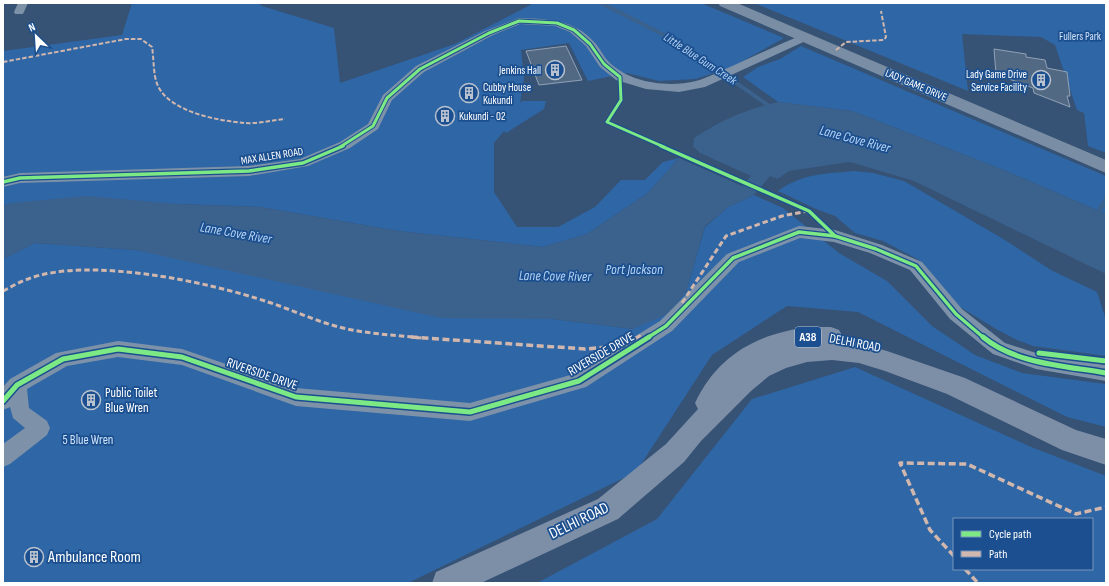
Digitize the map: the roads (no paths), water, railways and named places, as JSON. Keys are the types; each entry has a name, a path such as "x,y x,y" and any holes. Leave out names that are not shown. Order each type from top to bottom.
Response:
{"main road":[{"name":"LADY GAME DRIVE","path":"725,3 1106,166"},
{"name":"DELHI ROAD","path":"447,583 608,509 675,453 692,432 742,383 760,369 781,359 807,352 832,350 859,353 887,361 956,386 1071,441 1106,452"}],"street":[{"name":"MAX ALLEN ROAD","path":"3,182 20,178 249,171 303,163 345,146 373,126 388,98 420,70 489,33 519,21 557,23 574,30 590,44 604,64 620,77 646,85 679,88 701,84 717,78 806,37"},
{"name":"RIVERSIDE DRIVE","path":"3,401 17,385 64,359 118,349 182,357 296,397 470,412 579,381 666,326 733,258 799,232 835,236 876,249 916,266 956,314 990,344 1011,354 1036,361 1106,373"},
{"name":"RIVERSIDE DRIVE","path":"956,314 978,328 1039,353 1106,361"},
{"path":"3,457 40,428 20,412 17,385"}],"water":[{"name":"Port Jackson","path":"778,102 852,111 1006,171 1106,214 1106,274 914,181 850,162 789,171 778,179 770,176 754,195 728,207 705,226 686,292 670,313 633,329 553,319 441,318 136,250 35,243 3,259 3,206 11,203 87,196 177,204 260,207 398,231 543,247 587,234 648,193 679,158 742,186 751,176 700,153 693,146 694,138 734,116"}],"waterway":[{"name":"Little Blue Gum Creek","path":"601,3 678,42 772,108"},
{"path":"1095,217 1106,200"}],"place":[{"name":"Jenkins Hall","path":"555,70"},
{"name":"Lady Game Drive Service Facility","path":"1041,80"},
{"name":"Cubby House Kukundi","path":"469,93"},
{"name":"Kukundi - 02","path":"445,116"},
{"name":"Public Toilet Blue Wren","path":"91,400"},
{"name":"Ambulance Room","path":"34,557"}],"park label":[{"name":"Fullers Park","path":"1080,36"},
{"name":"5 Blue Wren","path":"88,440"}],"water label":[{"name":"Lane Cove River","path":"855,139"},
{"name":"Lane Cove River","path":"236,233"},
{"name":"Lane Cove River","path":"555,276"}]}
